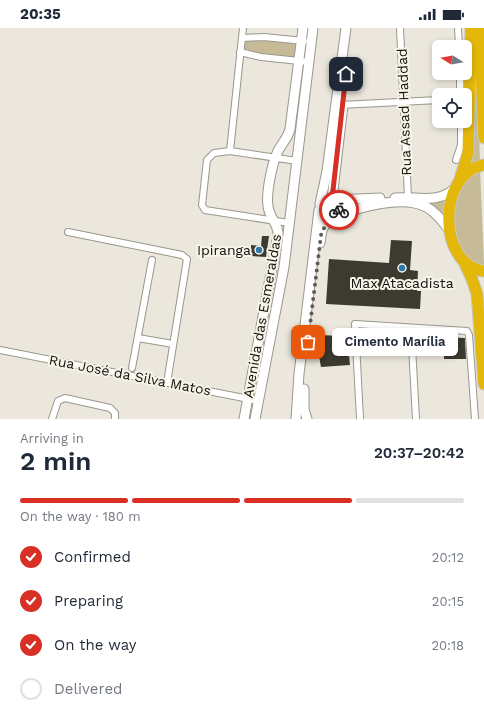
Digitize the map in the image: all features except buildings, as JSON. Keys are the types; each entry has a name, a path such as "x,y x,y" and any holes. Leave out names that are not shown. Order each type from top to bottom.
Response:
{"highway":[{"path":"471,28 468,153 450,207 449,230 455,247 472,279 477,294 484,384"},
{"path":"480,28 484,138"},
{"path":"459,182 469,170 484,165"},
{"path":"462,260 474,269 484,272"}],"main road":[{"name":"Avenida das Esmeraldas","path":"244,419 278,235 278,229 268,208 268,202 276,159 290,129 303,28"},
{"name":"Avenida das Esmeraldas","path":"255,419 281,287 313,28"},
{"path":"307,419 303,404 321,235 340,208 333,199 331,171 346,28"},
{"path":"339,105 352,28"},
{"path":"296,419 301,350 319,207 331,171"},
{"path":"319,207 325,199 408,197 423,199 436,198 447,195 459,182"},
{"path":"319,207 322,216 332,218 358,208 372,205 401,203 420,205 434,212 449,230"}],"street":[{"path":"230,151 243,28"},
{"name":"Rua Assad Haddad","path":"400,28 408,197"},
{"path":"458,28 459,40"},
{"path":"242,38 264,37 311,42"},
{"path":"240,52 309,62"},
{"path":"339,105 432,100"},
{"path":"456,160 461,145 461,128"},
{"path":"289,223 205,210 202,205 207,160 210,156 219,152 230,151 297,161"},
{"path":"68,232 185,256 188,263 167,383"},
{"path":"132,368 152,260"},
{"path":"360,419 356,324 467,331 469,335 475,419"},
{"path":"411,328 416,419"},
{"path":"138,338 173,344"},
{"name":"Rua José da Silva Matos","path":"0,350 259,401"},
{"path":"52,419 58,401 65,398 110,408 115,413 115,419"}],"shaded area":[{"path":"242,38 302,40 299,61 240,52"},
{"path":"476,45 480,161 469,165"},
{"path":"480,168 484,270 466,258 451,224 458,189"},
{"path":"446,199 445,221 421,201 437,202"},
{"path":"331,203 334,204 334,214 327,215 324,214 323,207 324,204"}],"way so far":[{"path":"308,342 322,230 328,219 333,219 338,215 339,210"}],"place":[{"name":"Ipiranga","path":"259,250"},
{"name":"Max Atacadista","path":"402,268"},
{"name":"Cimento Marília","path":"308,342"}],"route":[{"path":"339,210 339,205 332,199 346,74"}]}
